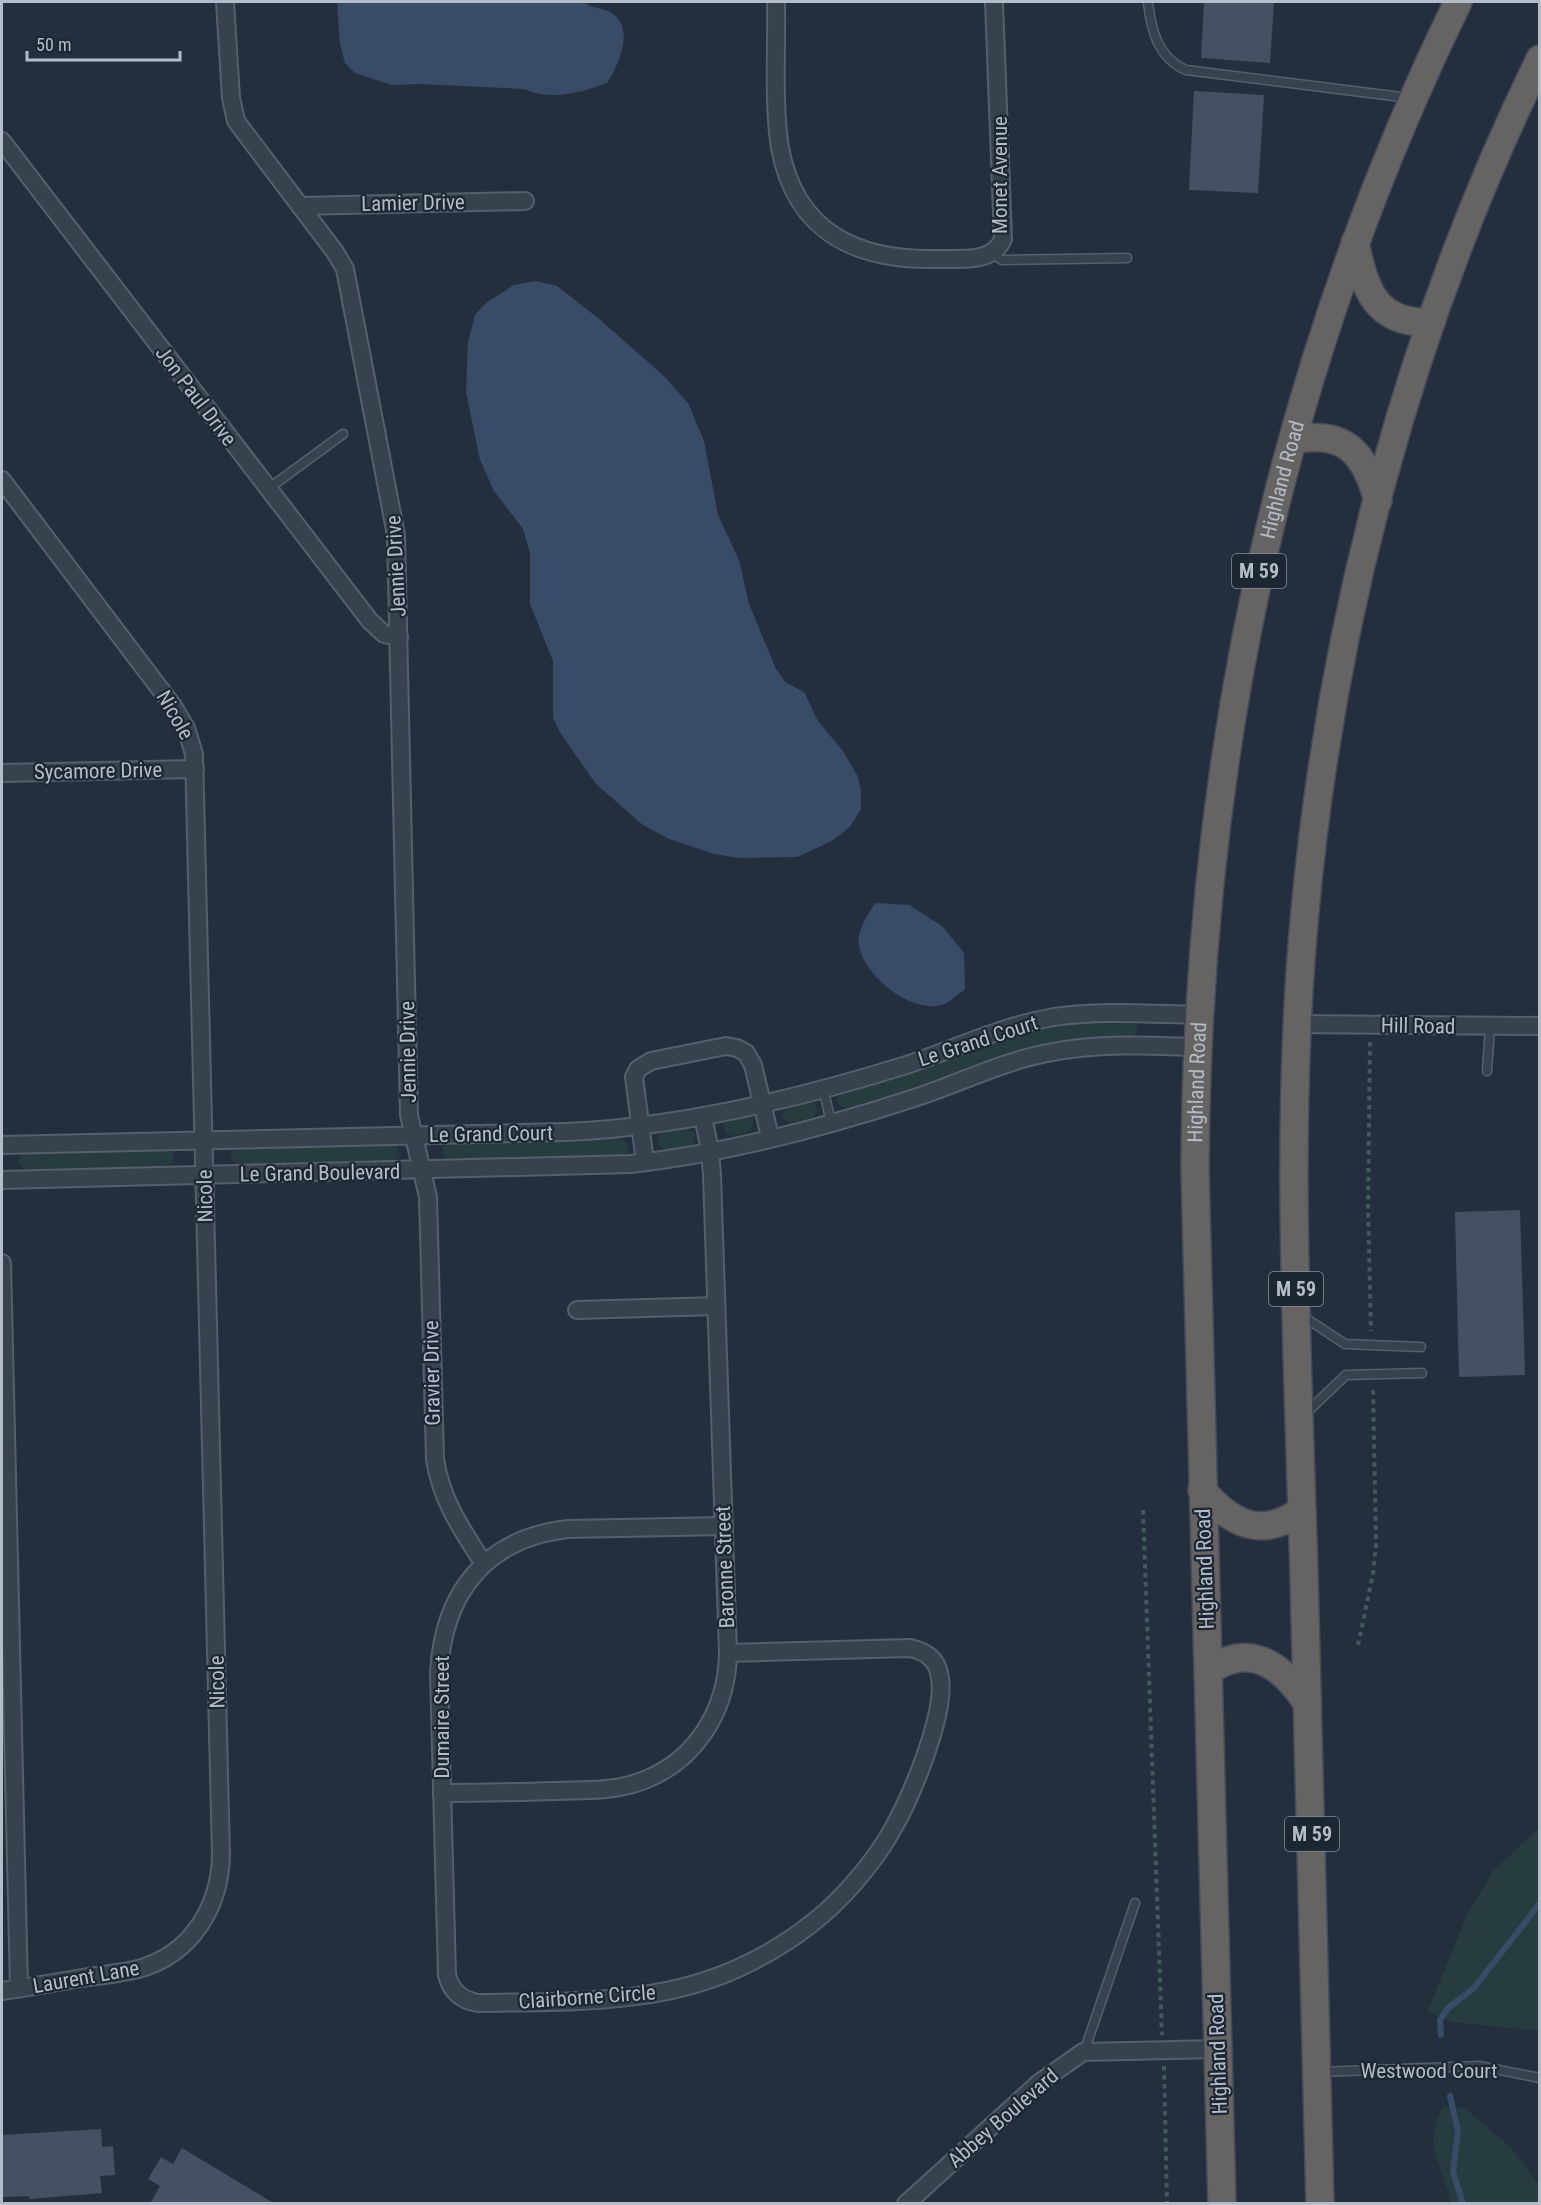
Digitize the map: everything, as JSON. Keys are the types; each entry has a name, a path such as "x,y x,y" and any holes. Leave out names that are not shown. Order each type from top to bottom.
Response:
{"highway":[{"name":"Highland Road","path":"1222,2204 1195,1169 1198,1015 1206,909 1233,695 1254,594 1293,440 1332,308 1355,242 1413,98 1458,2"},
{"name":"M 59","path":"1320,2204 1293,1157 1296,1024 1305,906 1318,801 1341,660 1378,501 1431,322 1492,166 1539,59"},
{"path":"1355,242 1360,271 1368,290 1378,305 1390,316 1405,321 1431,322"},
{"path":"1293,440 1321,437 1337,440 1353,449 1371,477 1378,501"},
{"path":"1202,1490 1226,1514 1253,1526 1280,1523 1302,1510"},
{"path":"1208,1671 1230,1658 1257,1658 1283,1673 1295,1684 1307,1703"}],"street":[{"name":"Jennie Drive","path":"225,2 231,98 236,120 335,252 347,277 395,519 409,1115 422,1170"},
{"name":"Monet Avenue","path":"776,2 780,145 793,186 812,215 846,243 882,256 947,258 978,258 992,254 1000,245 1003,232 994,2"},
{"name":"Jon Paul Drive","path":"2,141 378,630 389,637 399,637"},
{"name":"Lamier Drive","path":"300,206 525,201"},
{"name":"Nicole","path":"2,480 180,716 191,739 195,769 221,1864 217,1888 208,1914 191,1937 168,1956"},
{"name":"Sycamore Drive","path":"2,773 195,769"},
{"name":"Le Grand Court","path":"414,1136 639,1128 703,1116 823,1088 903,1066 1036,1021 1093,1013 1198,1015"},
{"name":"Hill Road","path":"1296,1024 1539,1026"},
{"path":"645,1162 634,1077 642,1065 656,1059 726,1046 746,1053 753,1065 770,1137"},
{"name":"Le Grand Court","path":"422,1170 585,1167 645,1162 710,1151 831,1122 912,1099 1047,1053 1114,1046 1197,1047"},
{"name":"Baronne Street","path":"442,1794 616,1788 657,1774 688,1752 713,1718 724,1688 728,1653 710,1151 703,1116"},
{"name":"Le Grand Boulevard","path":"2,1145 414,1136"},
{"name":"Le Grand Boulevard","path":"2,1180 422,1170"},
{"name":"Gravier Drive","path":"422,1170 428,1197 434,1445 437,1473 449,1508 484,1564"},
{"path":"2,1263 8,1784 19,1989"},
{"path":"578,1310 716,1306"},
{"name":"Dumaire Street","path":"450,1985 447,1975 439,1673 444,1634 462,1590 484,1564 518,1541 555,1530 723,1526"},
{"name":"Clairborne Circle","path":"450,1985 463,1998 478,2003 619,2000 678,1990 727,1973 775,1949 816,1920 852,1885 892,1832 921,1770 932,1732 940,1686 936,1664 928,1655 910,1648 728,1653"},
{"name":"Laurent Lane","path":"2,1991 138,1969 168,1956"},
{"path":"1083,2052 1218,2049"},
{"name":"Abbey Boulevard","path":"906,2204 1039,2083 1083,2052"}],"lane":[{"path":"1148,2 1157,43 1174,65 1186,70 1413,98"},
{"path":"992,254 1002,260 1127,258"},
{"path":"268,489 343,434"},
{"path":"1487,1071 1490,1027"},
{"path":"823,1088 831,1122"},
{"path":"1297,1312 1345,1344 1421,1347"},
{"path":"1299,1420 1346,1375 1422,1373"},
{"path":"1083,2052 1135,1903"},
{"name":"Westwood Court","path":"1317,2072 1479,2066 1539,2078"}],"path":[{"path":"1370,1055 1368,1207 1371,1329"},
{"path":"1358,1645 1373,1574 1376,1545 1373,1387"},
{"path":"1143,1510 1167,2204"}],"green space":[{"path":"1130,1020 1138,1027 1133,1037 1078,1040 1042,1045 849,1108 841,1107 836,1101 841,1091 915,1071 1027,1031 1090,1022"},
{"path":"811,1100 818,1110 814,1117 792,1123 782,1117 786,1106"},
{"path":"748,1115 754,1120 751,1131 733,1136 726,1134 723,1126 727,1119"},
{"path":"686,1128 695,1134 692,1145 667,1150 657,1145 660,1134"},
{"path":"620,1138 629,1145 627,1153 620,1156 450,1161 442,1154 443,1146 451,1143"},
{"path":"391,1144 398,1148 400,1156 391,1163 239,1166 230,1159 233,1151 240,1148"},
{"path":"166,1149 173,1153 174,1161 165,1168 27,1171 18,1163 20,1156 27,1153"},
{"path":"1539,1828 1539,2031 1453,2022 1427,2012 1468,1913 1494,1870"},
{"path":"1443,2106 1465,2108 1511,2148 1539,2185 1539,2203 1451,2203 1434,2144 1437,2120"}],"water":[{"path":"337,2 584,2 610,12 618,18 624,36 623,46 607,83 566,94 545,95 524,89 420,84 392,85 355,73 345,63 340,44"},
{"path":"536,281 557,286 598,318 664,376 688,403 704,441 718,515 739,560 749,604 776,669 785,682 804,692 818,721 843,751 858,777 861,809 850,827 832,841 797,857 739,858 714,854 669,839 643,825 596,784 561,734 553,718 553,661 530,604 530,553 523,529 494,491 480,460 466,392 468,342 475,315 486,303 514,285"},
{"path":"875,903 909,905 942,926 964,953 965,989 945,1004 929,1006 916,1004 903,998 879,980 863,958 859,946 859,935 863,923"}],"building":[{"path":"1204,2 1274,2 1270,63 1201,58"},
{"path":"1194,91 1264,95 1258,193 1189,190"},
{"path":"1520,1210 1525,1375 1459,1377 1455,1212"},
{"path":"101,2129 102,2147 113,2146 115,2175 100,2176 102,2193 29,2199 29,2196 2,2197 2,2135"},
{"path":"182,2148 275,2204 150,2204 160,2186 148,2179 161,2157 173,2164"}],"waterway":[{"path":"1441,2035 1440,2020 1448,2008 1474,1988 1540,1903"},
{"path":"1450,2096 1458,2131 1453,2172 1463,2204"}]}
